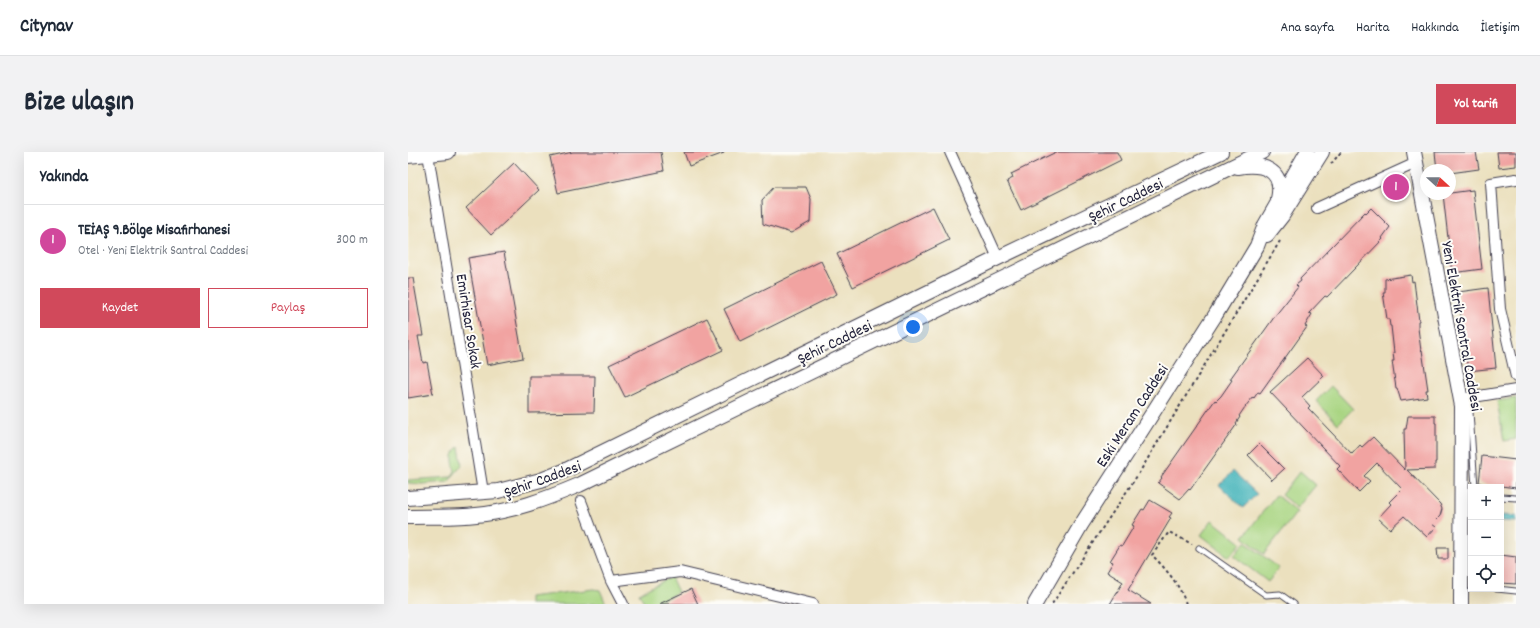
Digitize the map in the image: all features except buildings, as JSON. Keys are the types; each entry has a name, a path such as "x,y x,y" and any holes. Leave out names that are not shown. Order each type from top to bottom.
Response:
{"main road":[{"path":"408,156 448,152"},
{"name":"Şehir Caddesi","path":"408,498 483,492 520,486 564,471 998,258 1221,152"},
{"name":"Şehir Caddesi","path":"408,517 476,515 514,508 565,490 1262,152"},
{"name":"Eski Meram Caddesi","path":"1257,246 1265,225 1307,152"},
{"name":"Eski Meram Caddesi","path":"1035,604 1081,525 1208,326 1257,246 1282,216 1322,152"},
{"name":"Yeni Elektrik Santral Caddesi","path":"1415,157 1465,398 1462,406 1461,604"},
{"path":"1225,169 1253,165 1263,166 1272,172 1280,187 1278,202"},
{"path":"408,493 427,497"}],"street":[{"path":"950,152 998,258"},
{"name":"Emirhisar Sokak","path":"428,154 483,492"},
{"path":"1317,208 1415,157"},
{"path":"1516,179 1490,183 1500,309 1516,377"},
{"path":"1465,398 1516,390"},
{"path":"581,501 611,581 623,604"},
{"path":"611,581 680,572 813,604"}],"lane":[{"path":"1465,398 1475,484"},
{"path":"1504,497 1516,498"},
{"path":"1198,548 1266,596 1280,594 1294,604"},
{"path":"1504,590 1516,591"}],"path":[{"path":"1329,166 1341,152"},
{"path":"1052,604 1139,473 1280,240"},
{"path":"1186,604 1183,593 1165,569 1152,555 1169,532 1198,548"}],"green space":[{"path":"1331,386 1353,409 1338,424 1316,401"},
{"path":"1516,398 1516,439 1504,441 1497,401"},
{"path":"459,447 462,465 448,482 422,484 408,483 408,480 451,477 455,471 453,455"},
{"path":"1300,471 1316,485 1297,508 1281,495"},
{"path":"1276,495 1297,512 1264,554 1243,537"},
{"path":"1212,520 1241,543 1229,557 1201,535"},
{"path":"1245,542 1279,568 1268,582 1234,556"},
{"path":"671,577 678,592 655,604 645,604 639,593"},
{"path":"594,589 600,590 606,604 529,604 529,597"}],"water":[{"path":"1233,471 1257,494 1243,508 1219,485"},
{"path":"1504,515 1516,516 1516,522 1504,521"}],"place":[{"name":"TEİAŞ 9.Bölge Misafirhanesi","path":"1396,187"}]}
